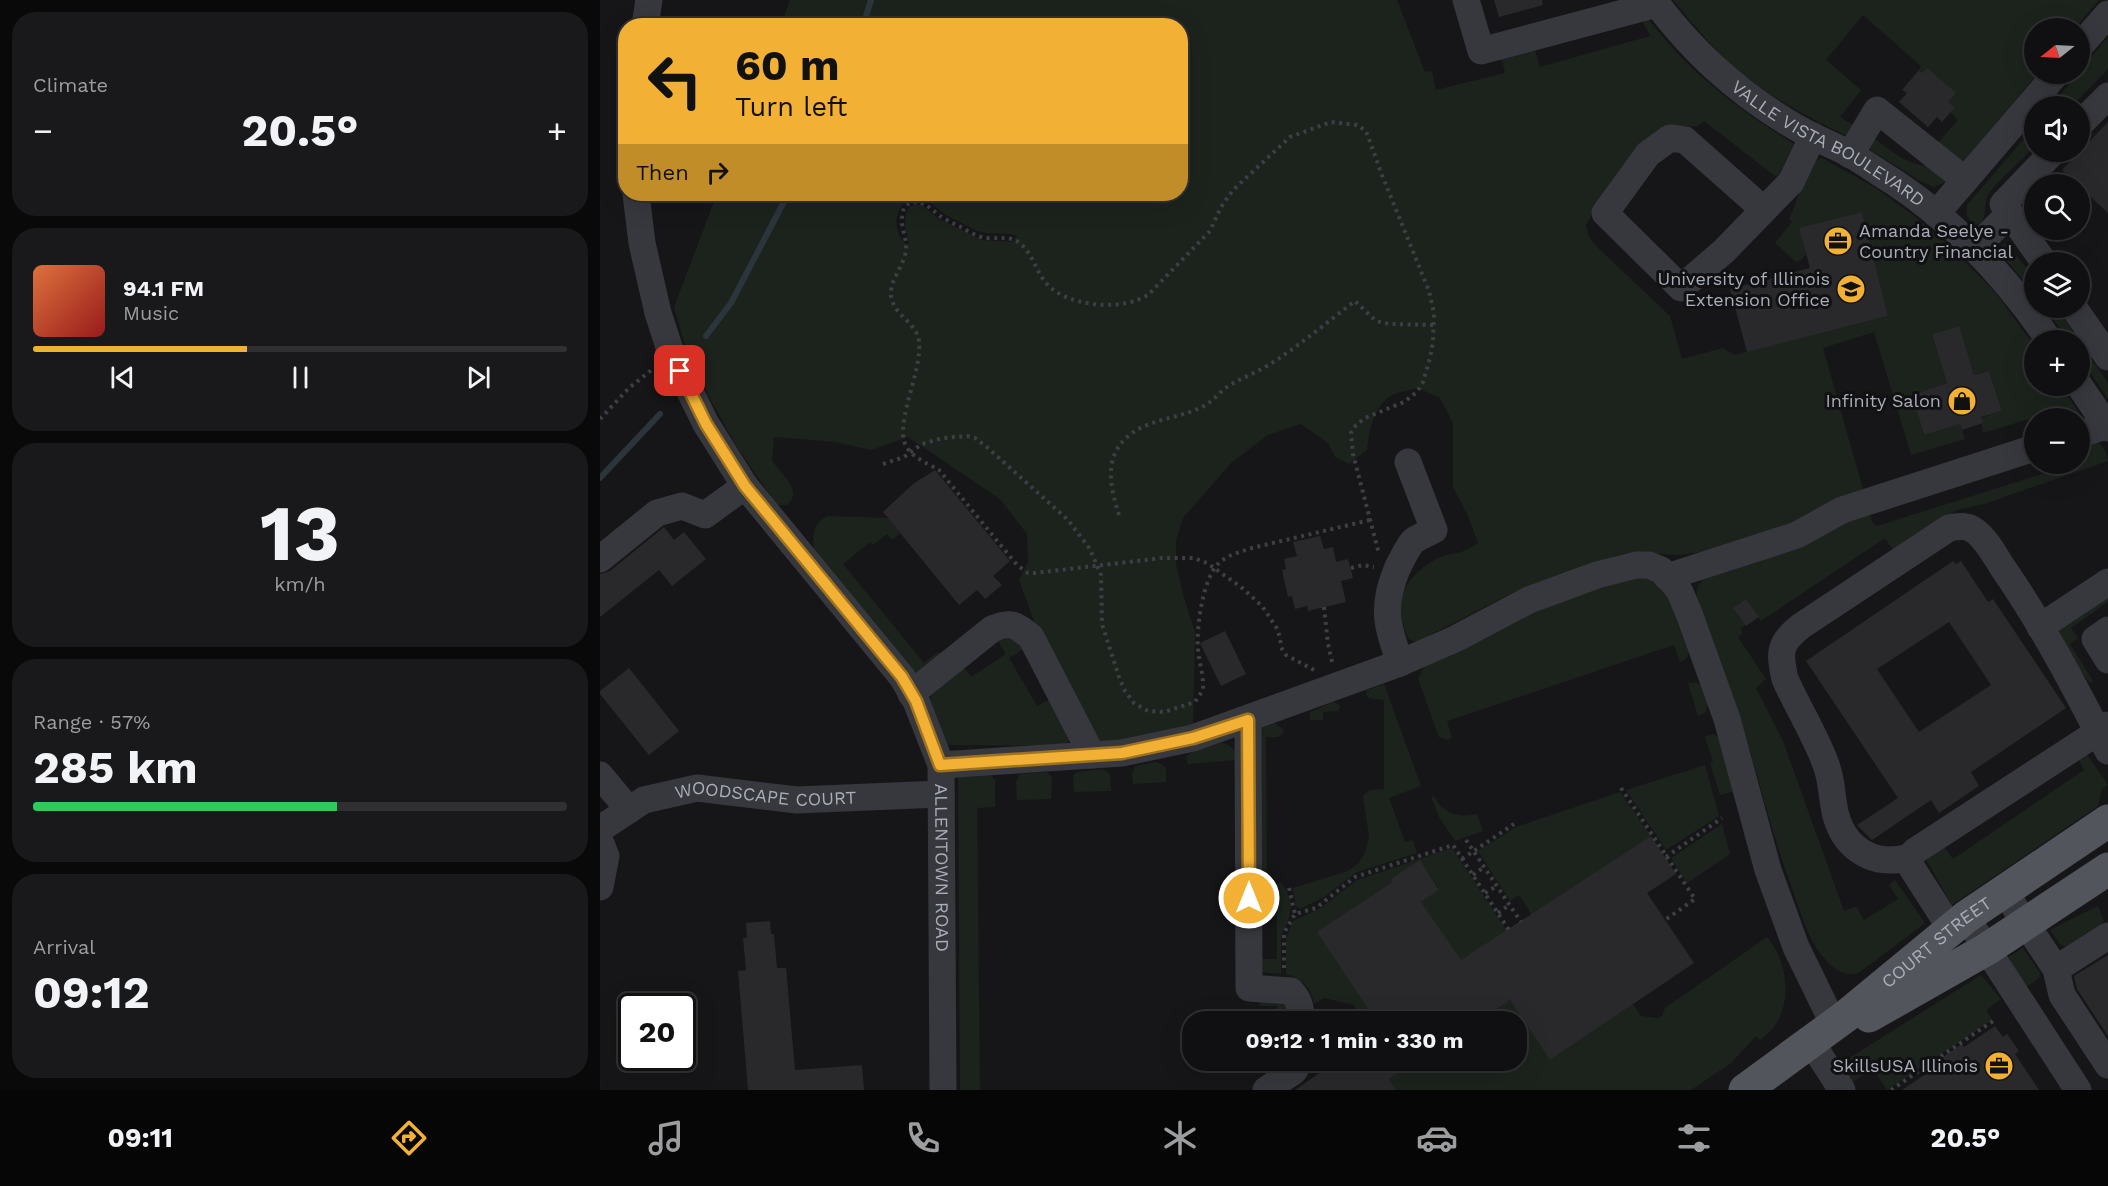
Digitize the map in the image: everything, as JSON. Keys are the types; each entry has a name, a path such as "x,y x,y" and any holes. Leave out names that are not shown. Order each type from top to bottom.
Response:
{"main road":[{"name":"COURT STREET","path":"1745,1090 1820,1038 1959,923 2108,821"},
{"name":"COURT STREET","path":"1820,1038 1987,949 2105,877"}],"street":[{"path":"646,18 649,0"},
{"path":"1466,0 1481,51 1656,2"},
{"name":"VALLE VISTA BOULEVARD","path":"1656,2 1688,43 1729,82 1769,110 1813,136 1850,154 1936,214 1975,248 2028,309 2042,330"},
{"path":"2090,34 2108,14"},
{"path":"1936,214 2047,84"},
{"path":"2090,114 2108,96"},
{"path":"1850,154 1877,110 1965,180"},
{"path":"1764,210 1685,140 1670,138 1648,154 1605,213 1681,288 1724,251 1764,210 1791,182 1813,136"},
{"path":"2037,252 2003,204 2044,162"},
{"name":"ALLENTOWN ROAD","path":"637,201 645,255 658,313 671,353 706,424 745,486 902,677 940,765 943,1090"},
{"path":"1975,248 2010,213"},
{"path":"2081,318 2108,357"},
{"path":"2086,396 2107,427 2090,431"},
{"path":"1667,577 1797,535 1842,510 2024,451"},
{"path":"1401,663 1390,634 1386,607 1389,589 1399,564 1413,542 1434,530 1408,462"},
{"path":"600,559 657,513 682,506 705,515 745,486"},
{"path":"1966,526 1983,539 2023,597 2104,736 1916,851 1910,857 1897,861 1879,860 1854,848 1844,834 1834,807 1830,775 1785,678 1780,654 1790,634 1801,626 1949,528 1966,526"},
{"path":"940,765 1122,753 1193,738 1401,663 1455,639 1529,600 1597,575 1635,565 1649,565 1660,570 1667,577 1680,592 1687,608 1720,698 1768,870 1796,947 1820,1038 1842,1090"},
{"path":"2040,627 2108,582"},
{"path":"911,694 992,629 1006,624 1017,625 1031,637 1092,755"},
{"path":"2108,630 2095,639 2108,660"},
{"path":"1248,720 1249,988 1291,991 1298,999 1301,1011"},
{"path":"600,775 629,810"},
{"name":"WOODSCAPE COURT","path":"600,829 644,800 697,788 797,800 941,794"},
{"path":"600,841 606,856 600,887"},
{"path":"1910,857 1910,865 1915,874 1959,923 1987,949 2078,1090"},
{"path":"2004,891 2056,969 2062,995 2108,1065"},
{"path":"2056,969 2108,936"},
{"path":"1266,1090 1294,1071"},
{"path":"2085,1090 2108,1077"}],"path":[{"path":"1319,678 1316,670 1286,655 1278,630 1262,606 1215,568 1194,558 1180,557 1028,573 1017,565 939,470 911,452 905,445 903,433 918,363 919,339 893,304 890,295 906,254 901,222 901,213 905,206 916,201 984,238 1013,238 1032,257 1048,285 1068,297 1097,304 1125,305 1149,294 1210,231 1221,207 1233,190 1290,137 1331,122 1357,125 1366,131 1425,279 1434,313 1431,358 1418,392 1404,402 1365,418 1356,424 1351,433 1353,454 1381,561"},
{"path":"1119,515 1109,477 1111,465 1126,438 1166,418 1199,408 1210,402 1227,387 1252,375 1291,350 1355,301 1376,321 1389,324 1434,325"},
{"path":"600,419 629,388 671,353"},
{"path":"883,464 904,457 922,444 943,438 967,436 975,438 988,447 1068,520 1090,549 1101,575 1102,624 1119,677 1134,703 1148,711 1164,712 1195,702 1203,690 1197,628 1201,608 1215,568 1224,559 1243,551 1370,520"},
{"path":"1351,568 1369,565 1378,568"},
{"path":"1324,607 1328,644 1335,672"},
{"path":"1621,788 1695,899 1665,920"},
{"path":"1666,857 1722,818"},
{"path":"1462,858 1514,824"},
{"path":"1466,840 1521,922"},
{"path":"1295,914 1316,908 1355,877 1453,845 1509,930"},
{"path":"1473,875 1484,867"},
{"path":"1485,893 1497,886"},
{"path":"1284,977 1284,933 1295,914 1289,888"},
{"path":"1498,912 1509,905"},
{"path":"1891,1090 1995,1019"}],"shaded area":[{"path":"790,0 1397,0 1425,72 1432,71 1436,90 1505,73 1501,56 1535,50 1540,67 1650,36 1643,22 1649,20 1698,74 1733,103 1794,144 1779,175 1775,176 1704,121 1694,126 1674,125 1592,214 1586,225 1589,237 1595,245 1670,316 1682,359 1723,348 1734,355 1888,316 1862,212 1800,228 1806,254 1796,262 1775,243 1792,222 1789,218 1805,175 1815,161 1822,158 1874,187 1913,215 1946,243 1995,292 2024,331 2024,396 2068,396 2076,408 2024,408 2024,420 1983,433 1981,418 2002,411 1989,371 1974,375 1958,326 1932,334 1947,383 1912,395 1924,435 1960,424 1965,439 1911,455 1874,332 1823,348 1863,489 1805,519 1712,551 1678,555 1631,552 1615,556 1514,592 1416,642 1409,639 1401,612 1401,601 1411,580 1430,563 1478,543 1453,487 1453,423 1440,398 1418,388 1399,392 1389,397 1376,414 1367,450 1349,464 1335,457 1328,443 1301,424 1268,435 1231,463 1183,518 1176,541 1176,564 1195,632 1193,727 1101,744 1038,632 1019,580 1028,562 1027,534 1000,499 908,437 871,450 836,442 774,437 772,461 790,483 793,495 786,505 777,505 770,499 771,496 737,447 708,395 684,342 674,307 714,201 906,201 899,212 897,225 901,239 909,244 905,217 909,207 915,204 922,205 939,219 982,240 1012,242 1017,236 975,230 946,215 927,201 1188,201 1188,18 784,18"},
{"path":"1673,0 2099,0 2084,18 2024,18 2024,84 2029,84 1961,165 1936,145 1958,120 1950,112 1954,107 1948,102 1927,68 1922,73 1919,70 1921,66 1863,15 1826,60 1861,90 1840,117 1853,125 1847,136 1816,121 1752,82 1712,45"},
{"path":"2108,37 2108,69 2082,96 2059,96 2069,84 2090,84 2090,59"},
{"path":"1873,138 1908,161 1931,166 1946,182 1934,187 1920,181 1866,147"},
{"path":"2024,139 2024,157 1988,195 1982,222 1973,225 1967,216 1967,205"},
{"path":"2006,244 2024,265 2024,281 2000,253 2001,245"},
{"path":"2052,318 2064,318 2072,330 2061,330"},
{"path":"2090,356 2108,383 2108,399 2090,372"},
{"path":"2096,442 2101,445 2108,461 2090,467 2090,443"},
{"path":"2042,474 2071,474 1984,504 1957,510 1894,551 1885,538 1761,621 1746,599 1734,608 1745,625 1741,629 1743,633 1738,637 1766,679 1756,688 1783,741 1844,911 1856,906 1864,920 1898,899 1889,885 1895,880 1925,923 1860,972 1846,974 1828,962 1818,950 1804,924 1775,838 1738,712 1703,621 1697,588 1710,575 1869,510 1872,522 1877,526"},
{"path":"829,516 888,518 900,533 892,540 887,534 873,545 870,542 843,564 924,663 938,652 941,656 918,673 913,673 815,554 814,531 823,518"},
{"path":"1632,577 1653,580 1664,590 1673,606 1689,649 1686,658 1680,662 1674,645 1447,721 1452,738 1447,740 1439,737 1418,679 1424,667 1484,638 1523,615"},
{"path":"2108,594 2108,602 2071,628 2078,638 2070,644 2093,681 2090,683 2074,662 2057,629"},
{"path":"1010,637 1025,648 1009,658 1037,706 1051,699 1070,740 1060,746 949,745 942,740 929,701 931,696 963,666 971,677 1006,654 998,641"},
{"path":"1695,682 1702,686 1708,703 1706,712 1698,716 1688,683"},
{"path":"1384,684 1421,786 1389,798 1405,842 1413,840 1417,853 1357,872 1324,897 1300,909 1296,906 1293,888 1348,871 1358,864 1365,853 1369,836 1363,796 1370,791 1384,789 1384,700 1368,698 1366,694 1367,690"},
{"path":"1333,702 1340,705 1338,711 1323,712 1323,720 1310,720 1310,712"},
{"path":"1275,723 1283,729 1283,733 1278,737 1266,737 1267,882 1281,883 1286,889 1291,904 1289,918 1281,937 1281,974 1259,972 1259,959 1277,959 1277,901 1259,901 1259,732 1263,727"},
{"path":"1713,734 1719,737 1736,791 1720,795 1705,737"},
{"path":"1220,743 1232,748 1236,760 1188,764 1186,757 1190,753"},
{"path":"2086,753 2108,785 2102,789 2098,806 1952,905 1926,859 1944,847 1953,859 2084,770 2079,760"},
{"path":"1156,762 1166,767 1166,782 1133,784 1132,775 1135,766"},
{"path":"1705,765 1719,816 1666,850 1626,790"},
{"path":"1102,769 1110,774 1111,791 1074,792 1073,776 1077,772"},
{"path":"1047,772 1052,777 1051,799 1017,800 1016,782 1020,774"},
{"path":"958,773 990,774 995,780 995,807 977,808 980,1090 960,1090"},
{"path":"1620,792 1651,836 1532,915 1519,895 1510,901 1478,851 1516,827"},
{"path":"1434,796 1447,811 1458,815 1477,814 1483,831 1455,841 1439,817 1431,797"},
{"path":"1722,824 1730,854 1687,883 1671,858"},
{"path":"1452,848 1507,931 1457,997 1421,902 1437,891 1438,887 1421,862 1418,862 1392,878 1391,883 1320,931 1319,935 1370,1011 1358,1011 1354,1005 1324,998 1314,1004 1305,984 1286,974 1286,939 1293,921 1321,908 1357,880"},
{"path":"2098,906 2104,921 2101,925 2066,947 2060,944 2050,930"},
{"path":"1767,937 1774,946 1785,981 1784,1005 1780,1017 1764,1037 1760,1040 1756,1036 1731,1063 1691,1090 1396,1090 1389,1079 1401,1071 1527,1071 1527,1026 1550,1060 1633,1004 1641,1016 1658,1018 1662,1016 1665,1008"},
{"path":"2023,948 2040,973 2039,978 2025,988 2007,958"},
{"path":"1981,975 2001,999 1986,1010 1992,1020 1887,1090 1873,1069 1851,1083 1840,1064"},
{"path":"1279,999 1287,1005 1287,1011 1277,1011 1277,1006 1259,1006 1260,1001"},
{"path":"1510,1000 1517,1011 1491,1011"}],"building":[{"path":"1494,0 1542,0 1543,5 1499,17"},
{"path":"1927,68 1956,93 1948,102 1955,107 1942,122 1937,117 1928,127 1899,102 1907,93 1902,90 1919,70 1922,73"},
{"path":"2108,122 2108,213 2090,196 2090,174 2066,174 2062,170 2070,162 2090,162 2090,141"},
{"path":"1862,212 1888,316 1747,352 1730,289 1810,268 1799,228"},
{"path":"1959,326 1974,375 1989,371 2002,411 1981,417 1983,423 1962,430 1960,424 1924,435 1912,395 1947,383 1932,334"},
{"path":"935,470 1010,561 993,576 1002,585 985,599 977,590 959,605 883,512 913,484"},
{"path":"664,527 674,540 684,532 706,559 672,586 659,570 600,617 600,574 610,571"},
{"path":"1320,536 1324,549 1333,547 1336,562 1348,559 1353,578 1341,581 1346,602 1308,611 1307,606 1295,609 1292,596 1288,597 1282,570 1286,569 1284,559 1297,556 1293,542"},
{"path":"1953,561 1956,564 1961,561 1988,602 1993,599 2066,708 1971,772 1979,786 1939,813 1931,800 1872,840 1857,825 1898,798 1806,661","holes":["1949,622 1991,685 1919,732 1877,669"]},
{"path":"1746,599 1759,617 1746,626 1733,608"},
{"path":"1225,631 1246,674 1221,686 1200,643"},
{"path":"629,668 679,731 649,755 600,694 600,691"},
{"path":"1651,836 1676,874 1647,893 1694,963 1550,1060 1527,1026 1527,1011 1517,1011 1510,1000 1494,1011 1370,1011 1317,932 1391,883 1392,878 1420,860 1439,890 1421,902 1461,960"},
{"path":"770,921 771,934 774,934 777,968 786,968 795,1070 862,1065 864,1090 748,1090 738,971 746,970 743,938 747,938 746,923"},
{"path":"2108,955 2108,1036 2077,989 2074,976"},
{"path":"1995,1026 2003,1037 2007,1034 2019,1051 2015,1054 2039,1090 1902,1090 1945,1061 1943,1057 1962,1044 1964,1047"},
{"path":"1322,1071 1401,1071 1389,1079 1396,1090 1295,1090"}],"waterway":[{"path":"865,18 871,0"},
{"path":"706,336 731,303 784,201"},
{"path":"600,478 660,414"}],"place":[{"name":"Amanda Seelye - Country Financial","path":"1838,241"},
{"name":"University of Illinois Extension Office","path":"1851,289"},
{"name":"Infinity Salon","path":"1962,401"},
{"name":"SkillsUSA Illinois","path":"1999,1066"}],"route":[{"path":"680,371 706,424 745,486 902,677 916,701 940,765 1122,753 1193,738 1248,720 1249,898"}]}
